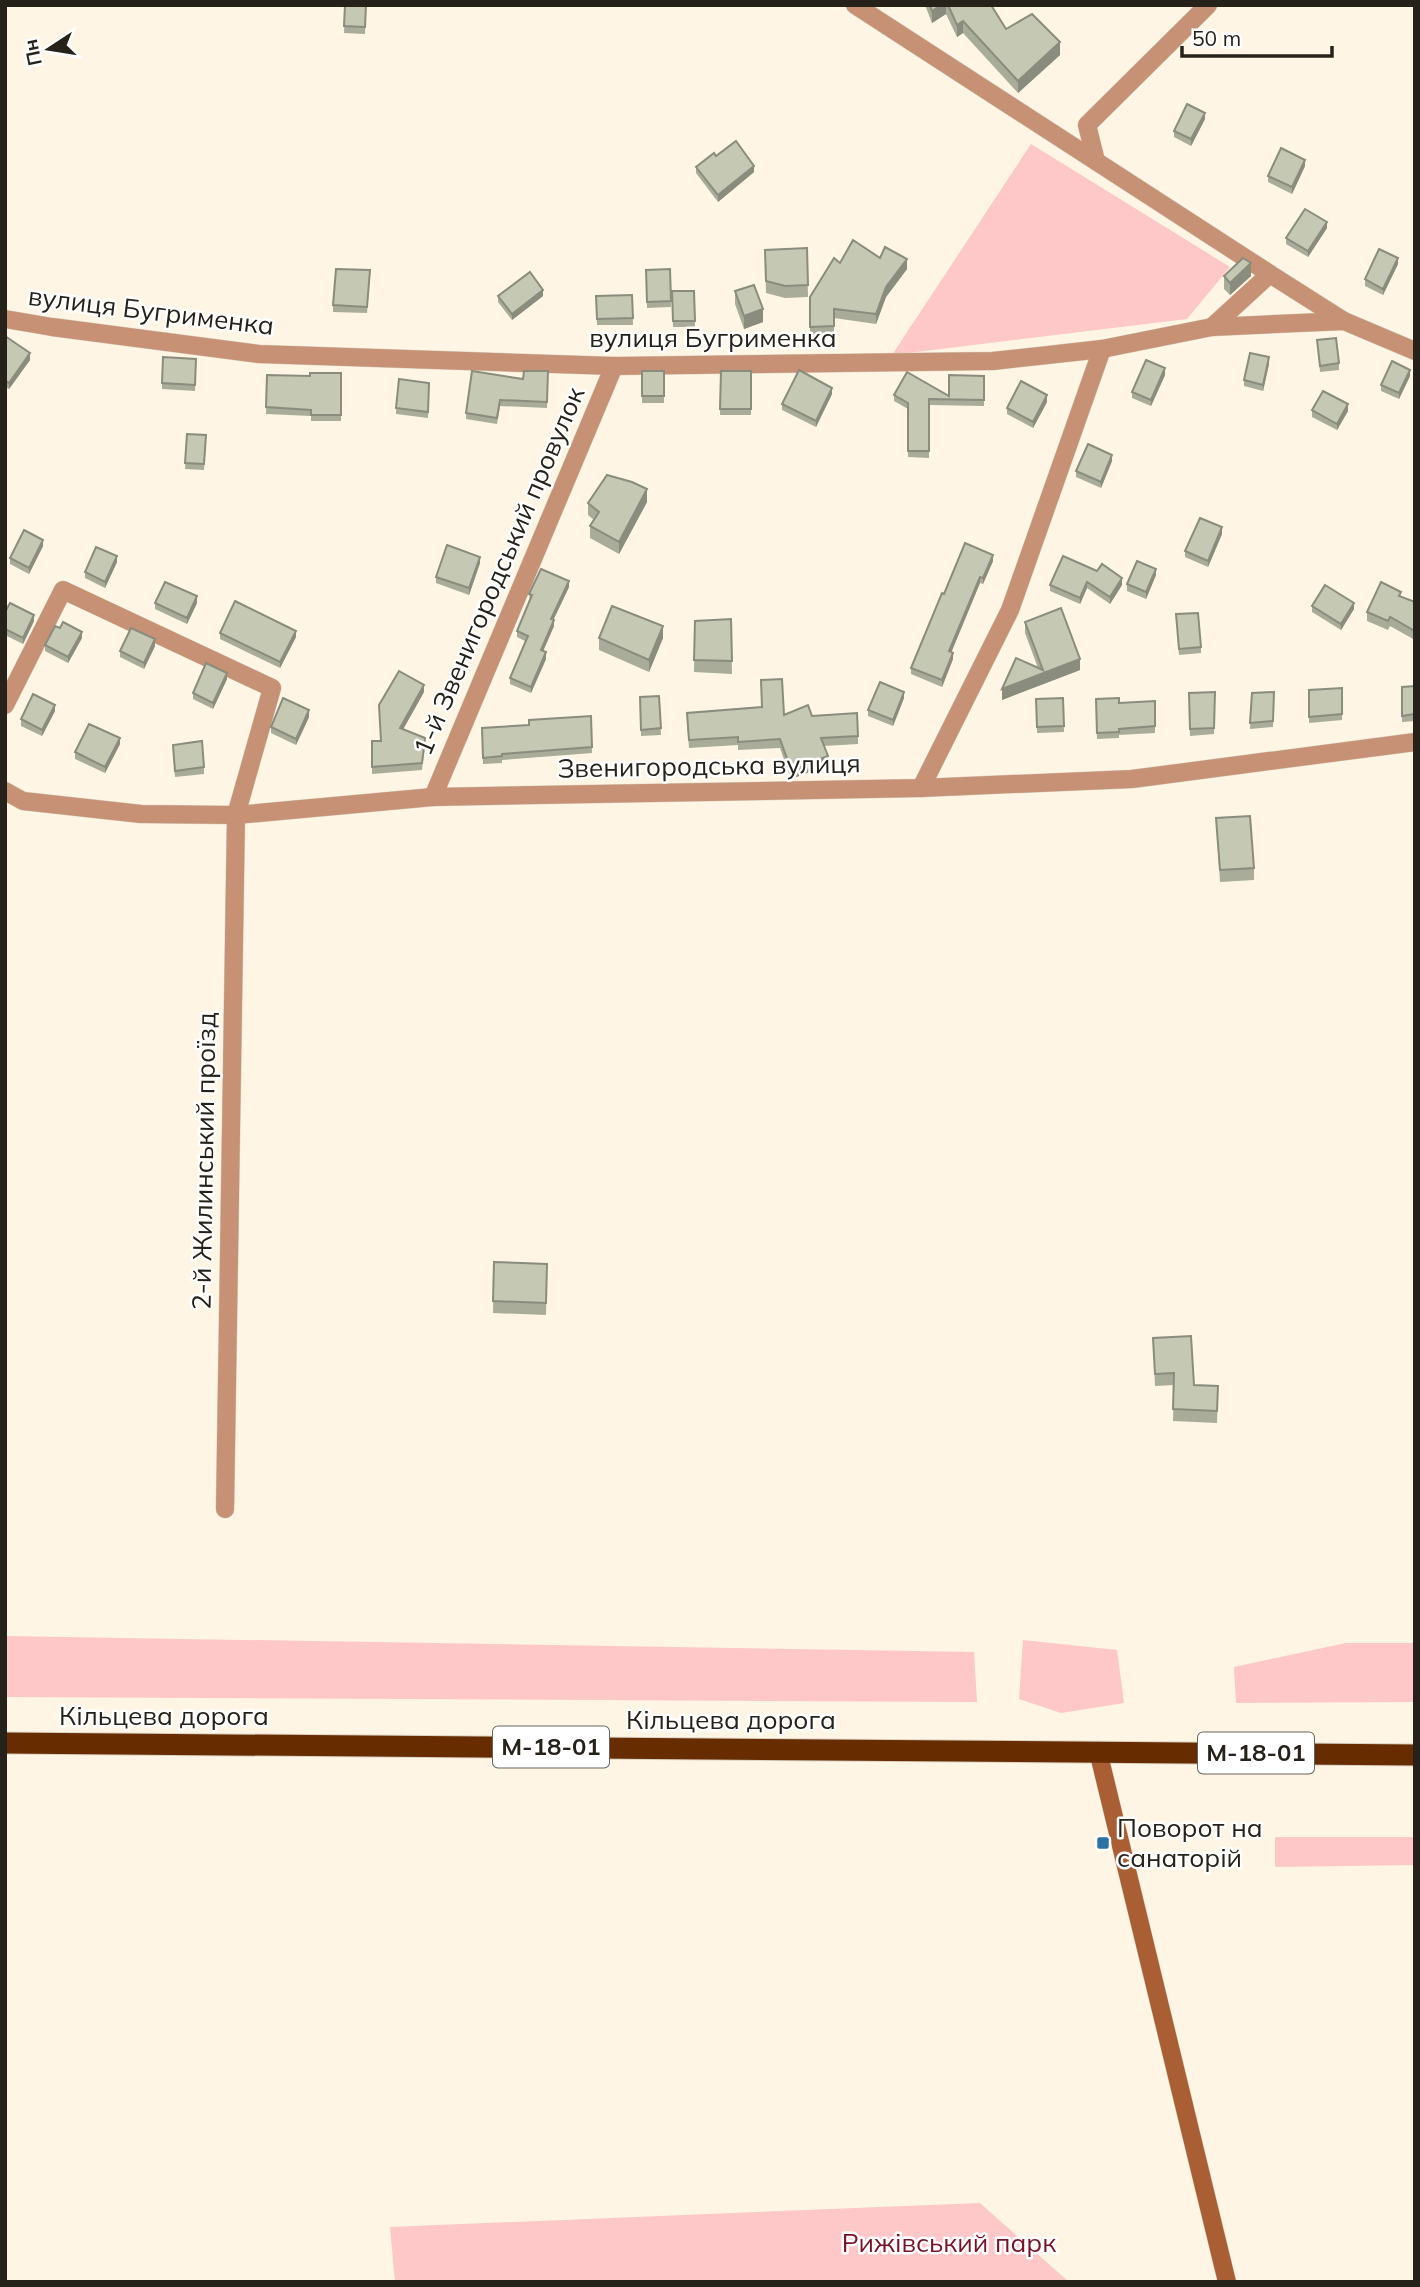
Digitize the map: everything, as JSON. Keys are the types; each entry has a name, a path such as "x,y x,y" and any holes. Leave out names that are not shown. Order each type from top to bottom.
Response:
{"highway":[{"name":"Кільцева дорога","path":"5,1743 1415,1755"}],"street":[{"path":"855,5 1343,321"},
{"path":"1096,161 1087,125 1208,5"},
{"path":"1212,327 1270,274"},
{"name":"вулиця Бугрименка","path":"5,319 259,354 614,366 993,362 1102,349 1212,327 1343,321 1415,351"},
{"path":"921,789 1010,610 1102,349"},
{"name":"1-й Звенигородський провулок","path":"433,797 614,366"},
{"name":"2-й Жилинський проїзд","path":"5,705 64,590 272,688 236,815 225,1509"},
{"name":"Звенигородська вулиця","path":"5,791 23,801 141,814 236,815 433,797 921,789 1132,779 1415,742"},
{"path":"1098,1751 1227,2282"}],"green space":[{"path":"1031,144 1230,267 1187,319 892,355"},
{"path":"5,1636 974,1652 977,1702 5,1697"},
{"path":"1023,1640 1117,1650 1124,1703 1061,1713 1019,1699"},
{"path":"1346,1643 1415,1643 1415,1702 1236,1703 1234,1667"},
{"path":"1275,1837 1415,1837 1415,1865 1275,1867"},
{"name":"Рижівський парк","path":"980,2203 1069,2282 395,2282 390,2227"}],"building":[{"path":"345,5 366,5 365,27 344,26"},
{"path":"930,5 941,5 932,11"},
{"path":"948,5 991,5 1006,29 1032,14 1060,42 1018,81 963,21 957,25"},
{"path":"1187,104 1205,113 1191,139 1174,131"},
{"path":"736,141 754,166 718,195 696,167"},
{"path":"1281,148 1305,160 1292,187 1268,176"},
{"path":"1305,209 1327,222 1308,251 1286,238"},
{"path":"853,240 880,258 885,247 907,259 886,287 876,314 834,309 834,326 810,327 810,297 834,258 840,263"},
{"path":"807,248 808,285 785,286 766,281 765,250"},
{"path":"1379,249 1398,258 1383,289 1365,279"},
{"path":"1243,258 1251,263 1230,283 1224,276"},
{"path":"336,269 370,270 367,307 333,305"},
{"path":"670,269 671,301 647,302 646,270"},
{"path":"530,272 543,290 512,314 498,296"},
{"path":"754,285 763,309 744,316 735,291"},
{"path":"672,291 694,291 695,321 673,321"},
{"path":"632,295 633,318 597,319 596,296"},
{"path":"5,336 30,353 9,383 5,381"},
{"path":"1336,338 1339,363 1320,366 1317,340"},
{"path":"1250,353 1269,357 1263,385 1244,380"},
{"path":"163,357 196,359 195,385 162,383"},
{"path":"1146,360 1165,368 1151,400 1132,392"},
{"path":"1392,361 1410,370 1399,393 1381,385"},
{"path":"799,370 832,388 816,421 782,404"},
{"path":"472,371 523,379 524,371 548,371 547,402 500,400 497,418 466,413"},
{"path":"642,371 664,371 664,396 642,396"},
{"path":"721,371 751,371 751,409 720,409"},
{"path":"907,372 949,396 949,375 984,376 984,400 929,399 929,451 908,451 908,403 894,395"},
{"path":"310,373 341,373 341,415 311,415 311,410 266,407 267,375 310,376"},
{"path":"399,379 429,383 428,412 396,408"},
{"path":"1021,381 1047,395 1033,422 1007,408"},
{"path":"1323,391 1348,404 1337,424 1312,410"},
{"path":"187,434 206,435 204,464 185,463"},
{"path":"1088,444 1112,455 1101,482 1076,471"},
{"path":"607,475 647,489 619,542 590,526 599,512 588,503"},
{"path":"1200,518 1222,527 1208,561 1185,551"},
{"path":"24,530 43,540 29,568 10,558"},
{"path":"965,543 993,555 983,578 980,577 949,651 953,653 942,680 911,668"},
{"path":"447,545 480,557 469,588 436,577"},
{"path":"96,547 117,556 105,582 85,572"},
{"path":"1063,556 1097,571 1102,564 1122,578 1110,597 1087,582 1080,598 1050,585"},
{"path":"1137,561 1156,569 1146,592 1127,584"},
{"path":"541,569 569,581 551,619 554,620 541,650 546,652 531,687 510,678 528,636 517,631 532,595 529,594"},
{"path":"165,582 197,596 187,618 155,603"},
{"path":"1381,582 1401,592 1399,596 1415,602 1415,631 1390,617 1388,621 1367,612"},
{"path":"1325,585 1354,603 1341,624 1312,606"},
{"path":"235,601 296,631 280,662 220,633"},
{"path":"10,603 34,615 23,638 5,629 5,612"},
{"path":"612,606 663,626 649,660 599,638"},
{"path":"1061,608 1080,659 1002,689 1016,658 1043,670 1025,622"},
{"path":"1198,613 1201,647 1179,649 1176,614"},
{"path":"731,619 732,661 694,660 695,621"},
{"path":"63,622 82,632 68,657 45,645 55,626 60,628"},
{"path":"131,628 155,639 144,663 120,651"},
{"path":"206,663 227,673 213,703 193,693"},
{"path":"399,671 424,685 400,728 425,738 422,763 372,767 372,741 381,741 379,705"},
{"path":"782,679 784,715 808,705 812,716 857,713 858,736 821,738 828,756 791,770 780,739 738,742 738,737 689,740 687,713 762,707 761,680"},
{"path":"880,682 904,692 893,720 868,710"},
{"path":"1415,686 1415,714 1402,716 1402,687"},
{"path":"1342,688 1342,714 1309,717 1309,690"},
{"path":"1215,692 1214,728 1190,729 1189,693"},
{"path":"1274,692 1273,721 1250,723 1252,693"},
{"path":"33,694 55,705 42,730 21,719"},
{"path":"659,696 661,728 641,730 640,697"},
{"path":"283,698 309,710 296,739 271,727"},
{"path":"1063,698 1064,726 1037,727 1036,699"},
{"path":"1119,698 1119,703 1155,701 1155,726 1097,733 1096,699"},
{"path":"591,716 592,747 483,758 482,728 529,725 529,720"},
{"path":"89,724 120,738 105,767 75,752"},
{"path":"202,741 204,767 175,771 173,745"},
{"path":"1250,816 1254,868 1220,870 1216,818"},
{"path":"494,1262 547,1264 546,1303 493,1301"},
{"path":"1191,1336 1194,1385 1218,1386 1217,1411 1173,1409 1174,1373 1155,1374 1153,1338"}],"place":[{"name":"Поворот на санаторій","path":"1103,1843"}]}
